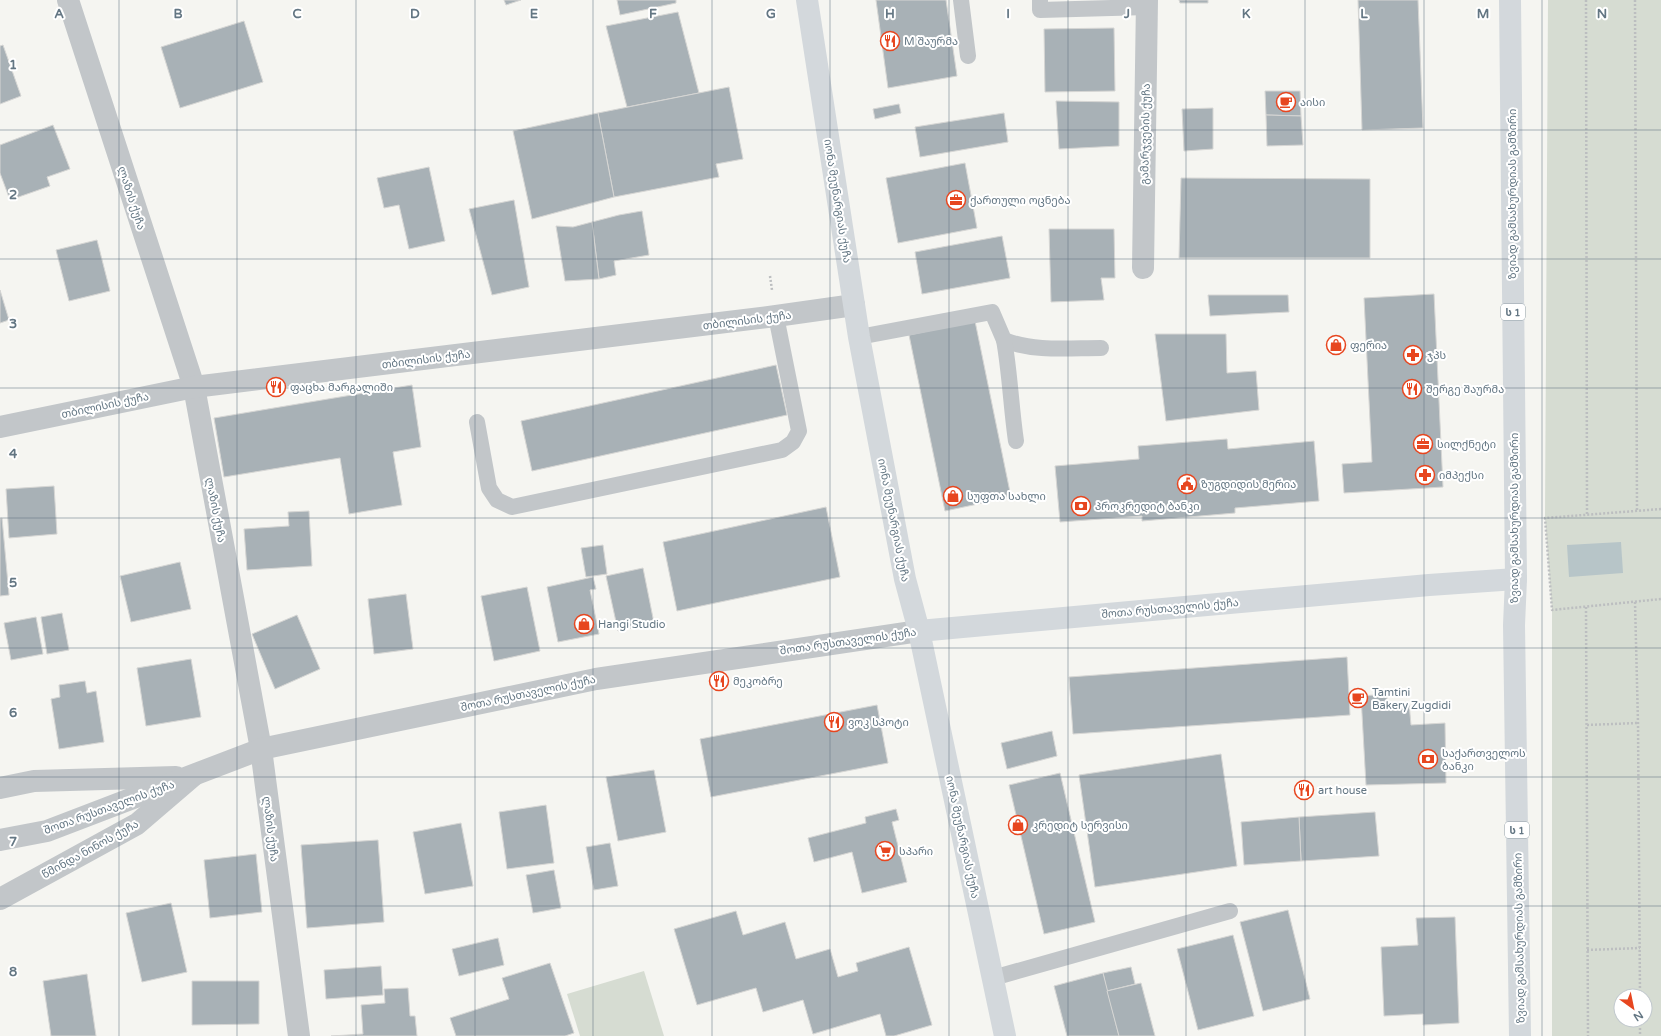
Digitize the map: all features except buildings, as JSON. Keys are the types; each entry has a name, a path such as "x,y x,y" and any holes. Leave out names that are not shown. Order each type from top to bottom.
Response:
{"main road":[{"name":"იონა მეუნარგიას ქუჩა","path":"807,0 859,337 905,579 918,631 1005,1036"},
{"name":"ზვიად გამსახურდიას გამზირი","path":"1510,0 1516,579 1514,625 1520,1036"},
{"name":"შოთა რუსთაველის ქუჩა","path":"918,631 1436,584 1516,579"}],"street":[{"name":"ლაზის ქუჩა","path":"68,0 194,387 261,749 298,1036"},
{"name":"გამარჯვების ქუჩა","path":"1143,268 1147,4"},
{"name":"თბილისის ქუჩა","path":"0,427 194,387 776,316 854,305"},
{"name":"შოთა რუსთაველის ქუჩა","path":"0,840 47,831 261,749 596,679 918,631"},
{"name":"შოთა რუსთაველის ქუჩა","path":"0,788 34,781 193,776"},
{"name":"წმინდა ნინოს ქუჩა","path":"0,899 137,824 193,776"}],"lane":[{"path":"961,0 968,56"},
{"path":"1040,0 1040,10 1147,4"},
{"path":"859,337 992,312 1004,340 1009,366 1010,404 1016,441"},
{"path":"476,422 489,488 497,500 512,507 782,450 793,442 799,431 776,316"},
{"path":"1004,340 1018,346 1042,348 1101,348"},
{"path":"993,978 1230,911"}],"path":[{"path":"1586,0 1587,515"},
{"path":"1635,0 1637,511"},
{"path":"1661,509 1545,518 1552,610 1661,600"},
{"path":"1635,602 1638,723 1640,988"},
{"path":"1586,607 1588,1036"},
{"path":"1586,725 1638,723"},
{"path":"1587,950 1640,948"}],"shaded area":[{"path":"1548,0 1661,0 1661,1036 1552,1036 1552,610 1545,518"},
{"path":"1621,542 1623,573 1569,577 1567,545"},
{"path":"644,971 664,1036 580,1036 567,994"}],"place":[{"name":"M შაურმა","path":"890,41"},
{"name":"აისი","path":"1286,102"},
{"name":"ქართული ოცნება","path":"956,200"},
{"name":"ფერია","path":"1336,345"},
{"name":"ჯპს","path":"1413,355"},
{"name":"ფაცხა მარგალიში","path":"276,387"},
{"name":"შერგე შაურმა","path":"1412,389"},
{"name":"სილქნეტი","path":"1423,444"},
{"name":"იმპექსი","path":"1425,475"},
{"name":"ზუგდიდის მერია","path":"1187,484"},
{"name":"სუფთა სახლი","path":"953,496"},
{"name":"პროკრედიტ ბანკი","path":"1081,506"},
{"name":"Hangi Studio","path":"584,624"},
{"name":"მეკობრე","path":"719,681"},
{"name":"Tamtini Bakery Zugdidi","path":"1358,698"},
{"name":"ვოკ სპოტი","path":"834,722"},
{"name":"საქართველოს ბანკი","path":"1428,759"},
{"name":"art house","path":"1304,790"},
{"name":"კრედიტ სერვისი","path":"1018,825"},
{"name":"სპარი","path":"885,851"}]}
